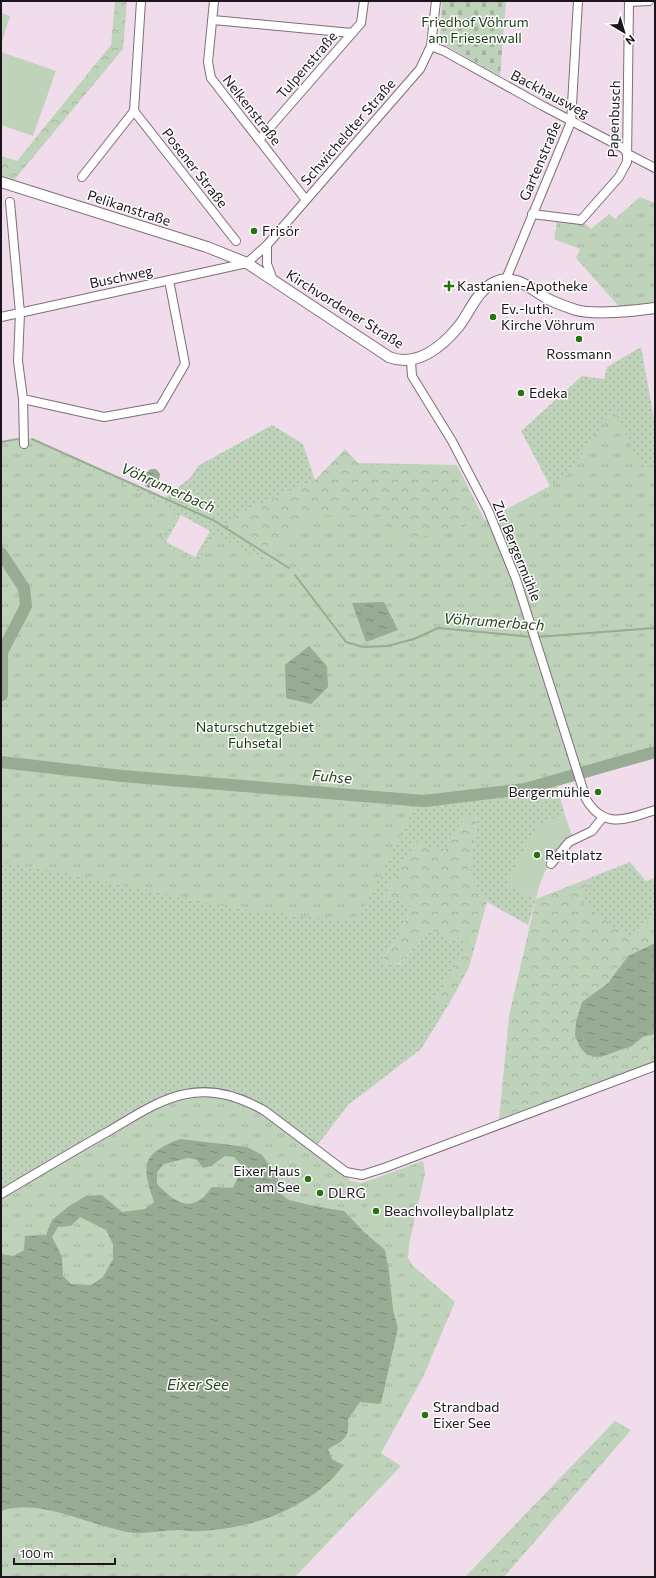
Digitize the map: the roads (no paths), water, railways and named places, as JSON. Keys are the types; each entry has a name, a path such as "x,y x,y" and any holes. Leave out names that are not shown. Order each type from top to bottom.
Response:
{"main road":[{"name":"Pelikanstraße","path":"1,182 207,248 247,263"},
{"name":"Kirchvordener Straße","path":"247,263 389,357 398,360 411,361 437,348 447,339 487,287 506,278"},
{"path":"506,278 516,281 548,299 578,310 608,312 655,308"}],"street":[{"path":"82,177 134,111 141,1"},
{"name":"Nelkenstraße","path":"214,1 208,62 212,78 306,200"},
{"name":"Tulpenstraße","path":"259,140 361,23 364,1"},
{"name":"Schwicheldter Straße","path":"247,263 267,245 420,69 431,46 436,1"},
{"name":"Gartenstraße","path":"506,278 571,122 578,1"},
{"path":"629,1 649,1"},
{"name":"Papenbusch","path":"532,214 581,220 619,177 628,162 629,1"},
{"path":"213,20 352,33"},
{"name":"Backhausweg","path":"431,46 444,51 571,122 623,148 628,154 655,168"},
{"name":"Posener Straße","path":"134,111 236,241"},
{"path":"10,202 20,313 18,362 23,399 24,444"},
{"path":"267,245 267,264 273,280"},
{"name":"Buschweg","path":"1,317 247,263"},
{"path":"23,399 104,417 160,407 185,364 169,280"},
{"name":"Zur Bergermühle","path":"411,361 412,376 452,442 488,510 516,579 532,626 581,785 590,806 603,817"},
{"path":"550,864 569,842 592,831 603,817 618,820 655,810"},
{"path":"1,1194 140,1113 166,1100 186,1094 222,1094 236,1096 251,1103 346,1172 362,1175 389,1167 655,1066"}],"water":[{"path":"151,469 156,469 160,476 157,482 149,488 144,485 144,480 147,472"},
{"path":"384,602 398,630 366,642 352,603"},
{"path":"309,646 327,666 328,687 311,704 286,698 285,665"},
{"path":"655,943 655,1034 643,1037 632,1046 600,1057 587,1055 580,1047 575,1035 576,1022 582,1002 608,983 628,956"},
{"name":"Eixer See","path":"180,1139 247,1147 262,1155 278,1178 279,1190 282,1195 289,1200 344,1211 364,1232 385,1250 393,1310 398,1328 381,1403 360,1402 348,1419 348,1430 345,1438 328,1449 332,1459 343,1465 338,1473 318,1491 305,1500 291,1508 263,1520 233,1527 199,1531 178,1530 134,1533 112,1529 64,1514 31,1507 1,1511 1,1254 14,1256 24,1250 25,1236 46,1235 52,1220 69,1206 86,1196 102,1195 122,1212 145,1209 154,1202 147,1179 146,1170 148,1163 151,1156 157,1150","holes":["225,1156 234,1157 245,1170 238,1177 233,1188 212,1187 195,1203 188,1204 171,1197 157,1184 157,1172 164,1164 188,1158 197,1160 203,1168 211,1166","80,1217 106,1230 113,1244 113,1259 103,1277 91,1285 71,1284 63,1276 62,1257 52,1237 58,1227 71,1226"]}],"waterway":[{"name":"Vöhrumerbach","path":"1,442 18,439"},
{"name":"Vöhrumerbach","path":"32,439 213,520 289,568"},
{"path":"1,553 24,588 26,606 2,652 2,695"},
{"name":"Vöhrumerbach","path":"295,575 346,642 363,647 388,646 414,639 438,628 533,637"},
{"name":"Vöhrumerbach","path":"537,637 655,628"},
{"name":"Fuhse","path":"1,762 122,776 424,801 525,789 655,752"}],"place":[{"name":"Frisör","path":"254,231"},
{"name":"Kastanien-Apotheke","path":"449,286"},
{"name":"Ev.-luth. Kirche Vöhrum","path":"493,317"},
{"name":"Rossmann","path":"579,339"},
{"name":"Edeka","path":"521,393"},
{"name":"Bergermühle","path":"598,792"},
{"name":"Reitplatz","path":"537,855"},
{"name":"Eixer Haus am See","path":"308,1179"},
{"name":"DLRG","path":"320,1193"},
{"name":"Beachvolleyballplatz","path":"376,1211"},
{"name":"Strandbad Eixer See","path":"425,1415"}],"park label":[{"name":"Friedhof Vöhrum am Friesenwall","path":"475,30"},
{"name":"Naturschutzgebiet Fuhsetal","path":"255,736"}]}
